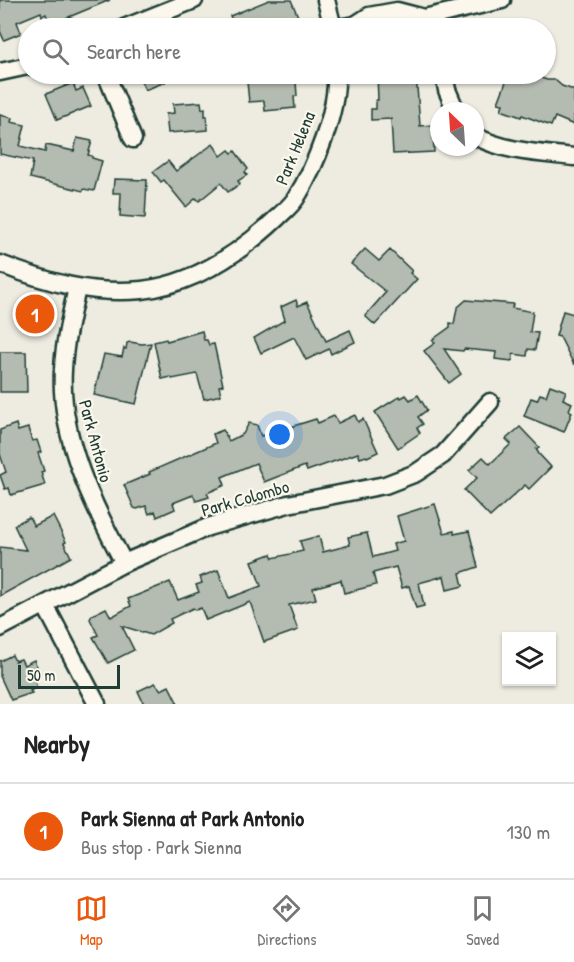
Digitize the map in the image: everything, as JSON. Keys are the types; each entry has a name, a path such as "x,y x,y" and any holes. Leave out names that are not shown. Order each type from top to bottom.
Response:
{"street":[{"path":"149,18 194,0"},
{"path":"326,0 332,18"},
{"path":"440,18 502,0"},
{"path":"392,18 397,11 420,18"},
{"path":"0,72 18,68"},
{"path":"110,84 133,139"},
{"name":"Park Helena","path":"0,264 36,278 106,292 143,290 176,283 218,264 256,238 295,200 314,163 329,123 335,84"},
{"path":"446,84 452,102"},
{"path":"484,140 515,150 574,157"},
{"name":"Park Antonio","path":"77,288 63,371 65,409 75,452 91,496 124,562"},
{"name":"Park Colombo","path":"0,628 124,562 208,527 288,504 385,485 416,473 443,455 490,402"},
{"path":"45,605 97,704"}],"building":[{"path":"0,0 110,0 66,18 48,18 46,14 42,16 41,12 27,18 18,18 18,34 4,40 0,31"},
{"path":"269,0 291,0 299,18 271,18 270,16 231,18 230,16"},
{"path":"556,81 562,86 574,90 574,125 555,117 551,126 501,110 503,104 498,103 505,84 556,84"},
{"path":"73,84 76,91 83,88 91,106 57,120 46,94"},
{"path":"142,84 160,84 145,90"},
{"path":"247,84 296,84 295,108 265,111 264,101 249,102"},
{"path":"377,84 417,84 420,126 430,125 430,152 393,154 391,119 371,120 371,109 376,109 376,100 378,100"},
{"path":"201,102 202,109 205,108 205,116 207,116 208,130 168,133 166,114 174,113 173,104"},
{"path":"0,115 12,118 11,122 25,125 20,146 45,152 46,145 74,151 77,138 92,141 88,155 102,161 94,191 84,189 83,191 30,178 33,161 0,154"},
{"path":"213,144 221,156 229,150 232,153 235,151 248,169 245,172 247,175 238,181 240,184 228,192 221,183 199,201 196,198 186,207 164,180 161,182 153,172 168,161 176,171"},
{"path":"114,179 147,180 145,218 120,216 121,193 113,193"},
{"path":"365,249 379,261 390,250 417,279 375,325 365,316 386,292 351,264"},
{"path":"296,300 298,306 307,302 326,341 350,330 355,342 331,354 329,349 306,360 294,337 261,353 254,338 285,320 281,307"},
{"path":"466,300 513,304 512,308 533,312 530,332 538,333 535,350 528,349 527,356 513,354 512,361 495,359 496,352 444,349 461,374 449,383 424,351 435,343 432,340 450,327 450,323 454,324 457,308"},
{"path":"563,311 574,314 574,365 560,337 556,336"},
{"path":"202,331 204,340 207,340 209,345 214,344 223,385 219,386 221,395 204,399 197,374 162,379 154,342 166,339 167,341"},
{"path":"127,343 151,343 136,404 94,395 104,354 122,357 124,348 126,349"},
{"path":"0,352 26,352 27,392 0,392"},
{"path":"550,385 566,391 563,399 572,403 569,410 572,412 564,432 524,416 531,398 537,400 540,394 546,396"},
{"path":"406,395 410,400 418,395 427,410 418,417 423,424 417,428 420,433 398,448 375,412 400,396 401,398"},
{"path":"355,415 358,422 363,419 378,452 367,457 360,458 358,453 307,471 305,466 264,482 256,463 222,477 225,485 207,493 209,497 196,501 193,495 173,503 175,509 157,517 155,511 149,514 146,506 134,508 124,485 216,443 213,434 223,430 229,441 243,434 249,423 257,425 261,436 316,419 318,423 334,416 338,423"},
{"path":"16,424 18,431 28,428 32,441 37,440 41,452 38,453 44,471 41,472 45,485 11,495 9,488 5,489 0,475 6,472 0,454 0,430"},
{"path":"520,427 539,447 536,449 539,454 551,467 529,489 525,485 490,517 464,490 477,478 469,470 483,457 490,464 511,444 506,439"},
{"path":"435,504 444,533 469,531 478,567 460,573 463,586 447,590 444,576 419,583 424,606 416,608 409,586 402,588 396,567 373,573 376,585 344,593 341,580 313,588 316,599 289,605 298,630 264,642 250,602 206,620 201,608 196,610 193,608 170,619 172,623 151,635 122,626 134,650 108,663 93,637 98,635 90,619 92,615 106,608 111,617 131,606 128,599 170,582 178,600 199,592 196,585 202,583 200,577 218,570 229,598 261,586 252,561 271,554 273,558 303,551 300,541 319,536 323,552 350,545 348,537 367,533 373,557 395,551 393,544 404,541 397,516"},
{"path":"53,516 71,557 0,596 0,547 26,550 14,525 29,517 34,526"},
{"path":"12,655 15,661 21,659 24,665 34,660 40,673 33,678 37,687 30,691 32,693 11,700 0,676 0,661"},
{"path":"155,683 161,690 169,686 178,704 144,704 138,691"}],"place":[{"name":"Park Sienna at Park Antonio","path":"35,314"}]}
